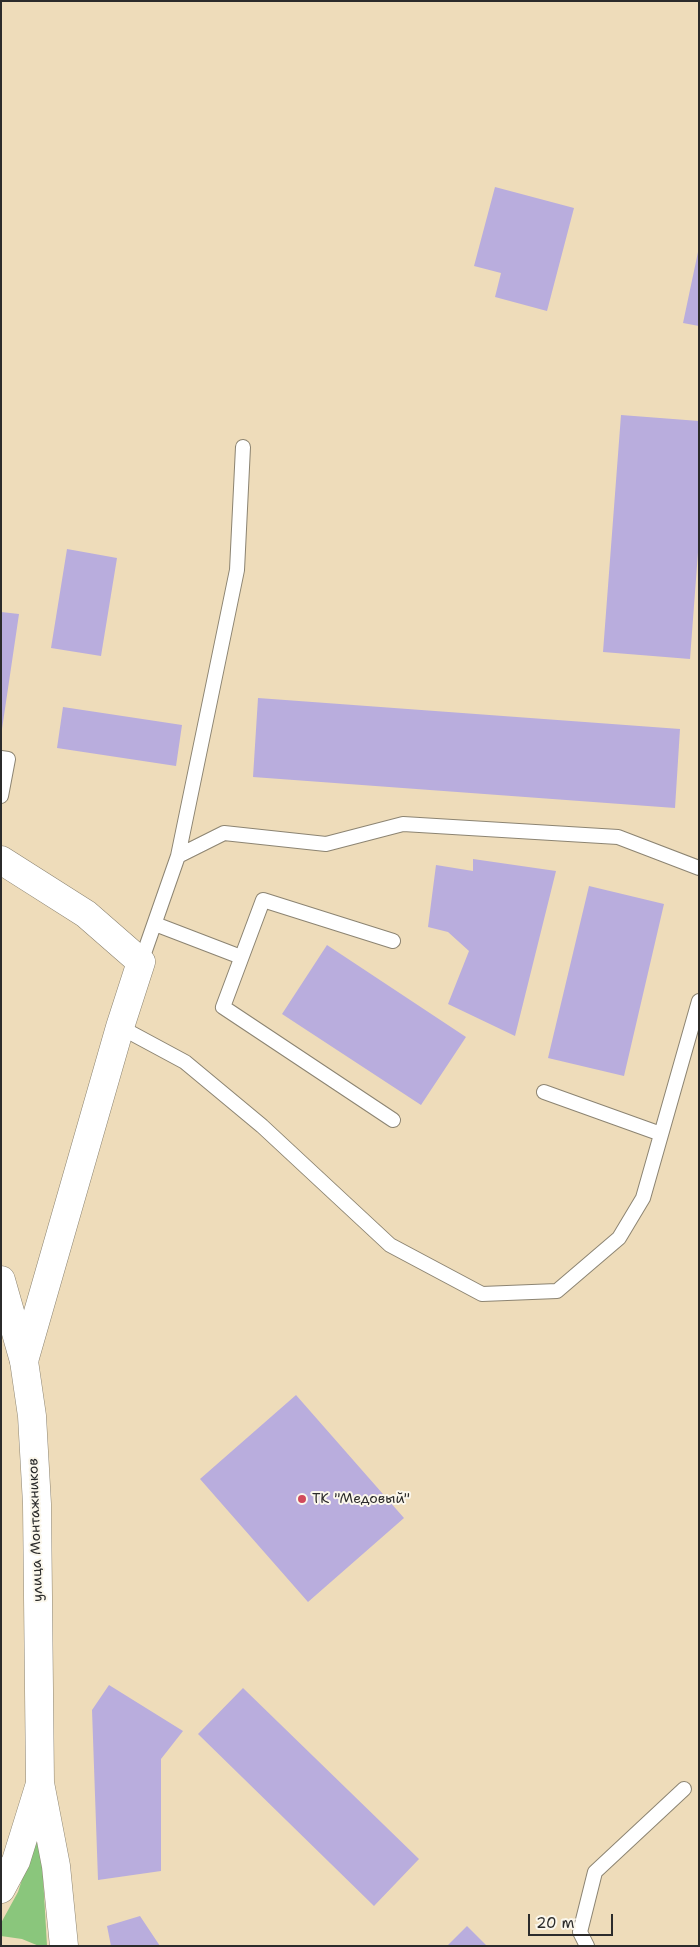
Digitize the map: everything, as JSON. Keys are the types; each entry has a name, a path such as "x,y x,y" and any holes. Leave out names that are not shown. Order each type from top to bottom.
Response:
{"main road":[{"path":"1,860 86,914 141,962 120,1027 24,1360"},
{"name":"улица Монтажников","path":"1,1280 24,1360 32,1416 37,1504 40,1784 56,1866 64,1946"},
{"name":"улица Монтажников","path":"1,1889 16,1861 40,1784"}],"lane":[{"path":"141,962 178,856 237,570 243,447"},
{"path":"1,758 8,760 1,796"},
{"path":"178,856 224,833 326,844 404,824 618,837 699,868"},
{"path":"393,941 263,900 223,1007 393,1120"},
{"path":"155,924 241,957"},
{"path":"120,1027 185,1062 262,1126 390,1245 482,1294 557,1291 619,1238 642,1198 699,1001"},
{"path":"544,1092 661,1134"},
{"path":"587,1946 580,1932 595,1872 684,1789"}],"green space":[{"path":"40,1824 47,1946 39,1946 22,1939 1,1936 1,1923 18,1892"}],"building":[{"path":"495,187 574,208 547,311 495,297 501,273 474,266"},
{"path":"699,252 699,326 683,323"},
{"path":"621,415 699,421 699,539 690,659 603,652"},
{"path":"67,549 117,558 101,656 51,648"},
{"path":"1,612 19,614 2,729 1,729"},
{"path":"258,698 680,729 675,808 253,777"},
{"path":"63,707 182,725 176,766 57,748"},
{"path":"473,859 556,871 515,1036 448,1004 469,951 448,932 428,927 436,865 473,871"},
{"path":"589,886 664,904 624,1076 548,1058"},
{"path":"327,945 466,1037 421,1105 282,1014"},
{"name":"ТК \"Медовый\"","path":"296,1395 404,1518 308,1602 200,1479"},
{"path":"109,1685 183,1731 161,1759 161,1871 98,1880 92,1710"},
{"path":"243,1688 419,1859 374,1906 198,1734"},
{"path":"140,1916 160,1946 111,1946 107,1926"},
{"path":"467,1926 487,1946 447,1946"}],"place":[{"name":"ТК \"Медовый\"","path":"302,1499"}]}
